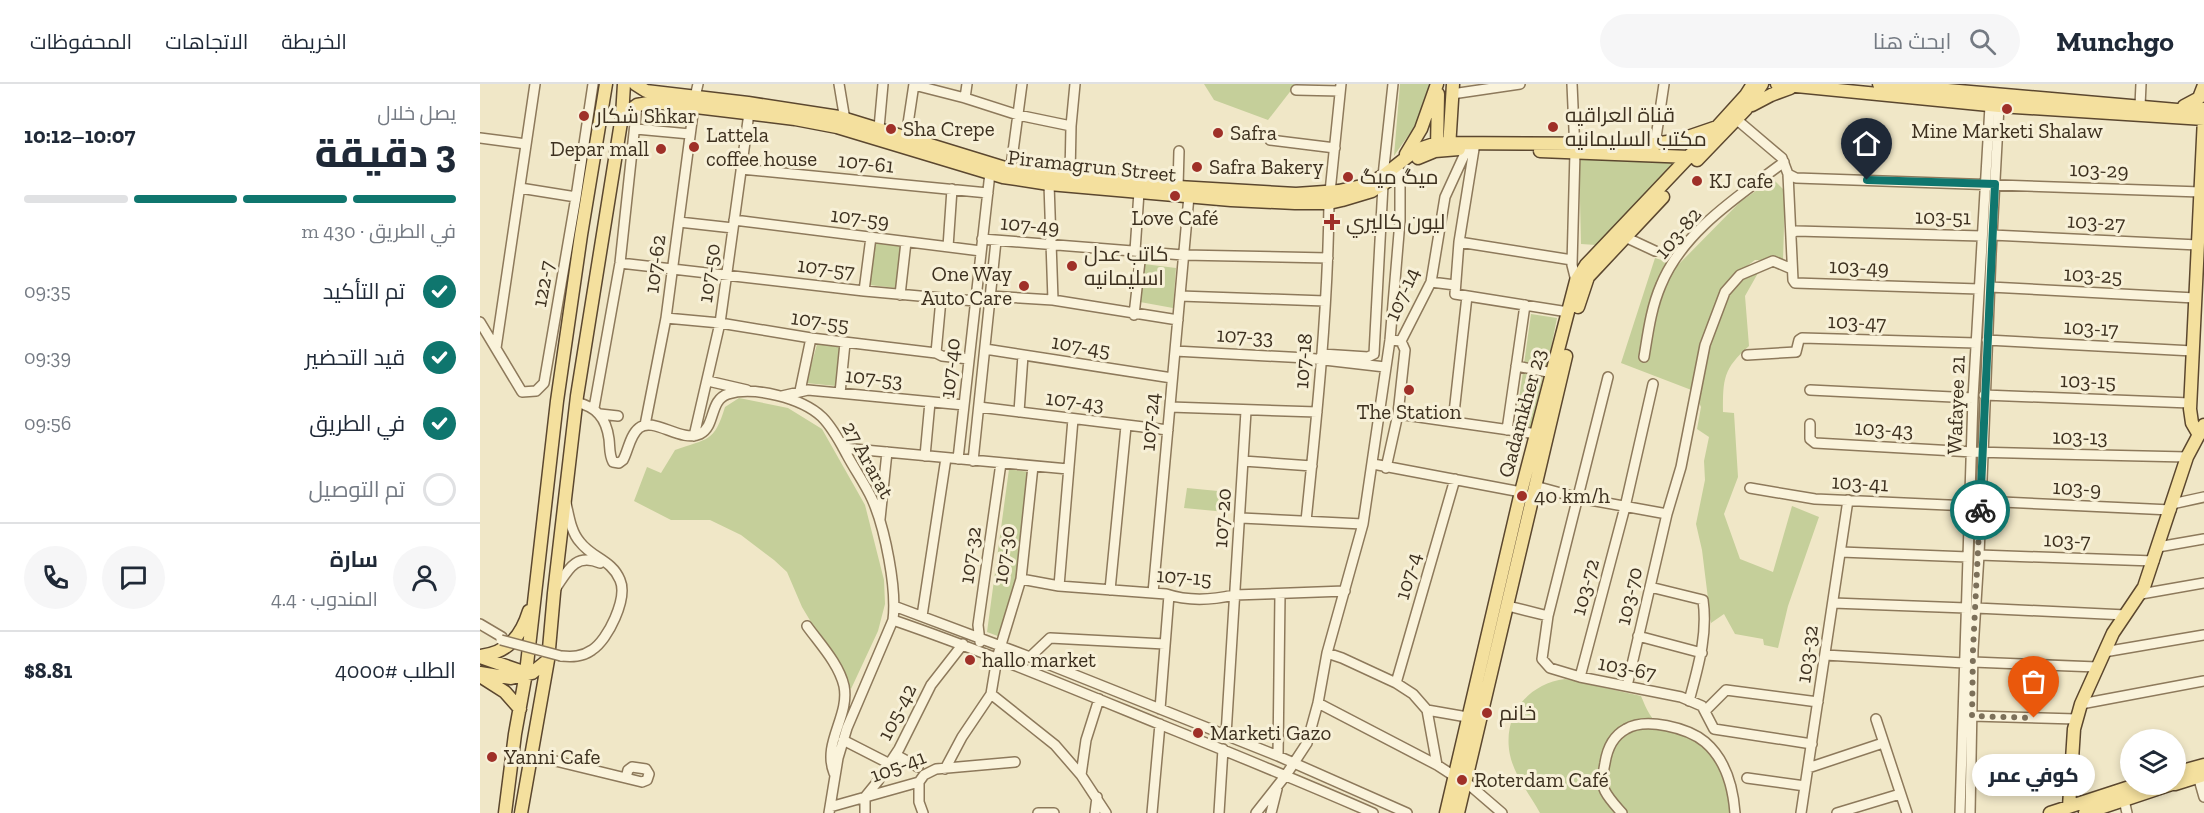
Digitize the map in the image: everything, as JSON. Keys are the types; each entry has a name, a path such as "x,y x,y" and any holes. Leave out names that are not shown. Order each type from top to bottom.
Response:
{"main road":[{"path":"505,813 526,673 557,401 606,84"},
{"path":"521,813 548,660 576,402 600,241 622,116 624,84"},
{"name":"Piramagrun Street","path":"635,84 646,92 695,96 797,110 879,128 1049,184 1252,201 1329,197 1383,181 1400,172 1421,156 1443,146"},
{"path":"1437,84 1443,146"},
{"path":"1403,159 1421,129 1437,84"},
{"name":"Qadamkher 23","path":"1446,813 1460,779 1508,606 1581,293 1588,277 1695,156 1753,84"},
{"name":"Qadamkher 23","path":"1458,813 1467,717 1521,492 1576,281 1586,265 1695,156 1746,109 1762,84"},
{"path":"1777,84 2177,110 2204,109"},
{"path":"1879,84 2167,118 2204,119 2190,403 2192,423 2202,435 2189,453 2141,594 2113,633 2080,704 2072,750 2069,807"},
{"path":"2177,110 2197,101 2204,85"},
{"path":"1746,109 1771,95 1798,86"},
{"path":"1443,146 1453,89"},
{"name":"Piramagrun Street","path":"638,105 695,96 749,113 837,127 990,173 1070,176 1178,187 1329,197"},
{"path":"622,116 638,105"},
{"path":"2167,118 2198,126 2204,141"},
{"path":"1443,146 1471,149 1575,148 1654,144 1679,141 1718,127"},
{"path":"1443,146 1575,148 1695,156"},
{"name":"Piramagrun Street","path":"1383,181 1403,159 1416,150 1443,146"},
{"path":"596,148 616,152"},
{"path":"594,164 604,162 614,166"},
{"path":"480,656 503,650 514,641 527,619 536,590"},
{"path":"480,656 526,673 532,673 548,660"},
{"path":"480,675 519,678 526,673"},
{"path":"526,673 539,705"},
{"path":"480,675 521,704"},
{"path":"521,704 527,700 532,703 536,719"},
{"path":"2186,773 2202,772"},
{"path":"2186,779 2202,772"},
{"path":"2050,813 2120,790"},
{"path":"2085,813 2140,795"}],"street":[{"path":"496,348 535,84"},
{"name":"122-7","path":"480,321 522,392 536,392 544,383 593,84"},
{"path":"839,84 845,120"},
{"path":"879,128 883,84"},
{"path":"965,98 968,84"},
{"path":"1010,173 1022,84"},
{"path":"1070,176 1075,84"},
{"path":"1322,357 1368,357 1374,354 1383,181 1393,84"},
{"path":"1453,89 1520,84"},
{"path":"1572,84 1575,148 1572,260 1576,281"},
{"path":"1654,144 1664,84"},
{"path":"2140,106 2141,84"},
{"path":"906,137 914,85 1018,115 1071,126"},
{"path":"1296,90 1341,88"},
{"name":"107-18","path":"1306,521 1322,357 1329,197 1341,88"},
{"name":"107-62","path":"645,425 666,318 695,96"},
{"name":"Wafayee 21","path":"1960,813 1971,608 1979,555 1981,501 1973,398 1979,289 1987,236 1991,184 1994,97"},
{"path":"638,105 620,262 597,411 609,438 610,459 613,462 619,463 623,460 634,434 639,427 645,425 657,426 676,434 694,436"},
{"name":"107-50","path":"694,436 720,323 749,113"},
{"path":"1736,119 1783,160 1792,176 1792,269"},
{"path":"636,129 690,134"},
{"path":"480,138 526,144"},
{"path":"1270,140 1335,148"},
{"path":"1471,149 1455,294 1568,312"},
{"name":"107-14","path":"1390,340 1401,341 1431,282 1445,197 1465,156 1471,149"},
{"path":"1178,187 1179,151"},
{"name":"103-82","path":"1644,357 1650,320 1661,285 1673,262 1708,222 1783,160"},
{"name":"107-61","path":"741,169 988,193"},
{"path":"1257,813 1286,775 1306,743 1318,703 1327,653 1363,525 1390,340 1400,221 1398,207 1400,172"},
{"name":"107-40","path":"958,459 990,173"},
{"name":"103-29","path":"1792,176 2201,192"},
{"path":"1049,184 1053,300"},
{"path":"520,188 576,196"},
{"path":"948,247 952,189"},
{"path":"1134,315 1139,192"},
{"name":"107-24","path":"1153,593 1189,196"},
{"path":"1385,367 1383,354 1394,220 1398,207"},
{"name":"107-59","path":"679,222 734,224 871,237 981,251"},
{"name":"103-51","path":"1793,232 1987,236"},
{"name":"Wafayee 21","path":"1971,608 1968,557 1971,506 1984,395 1990,287 1987,236"},
{"name":"103-27","path":"1987,236 2198,245"},
{"path":"864,291 871,237"},
{"path":"1625,237 1655,251"},
{"name":"107-49","path":"982,239 1184,255 1328,258"},
{"path":"973,461 996,241"},
{"path":"900,295 906,242"},
{"path":"1459,243 1572,260"},
{"name":"103-70","path":"1627,686 1667,514 1681,467 1705,345 1725,292 1740,275 1773,261 1792,269"},
{"name":"107-57","path":"620,262 900,295 975,301"},
{"name":"103-49","path":"1792,269 1795,283 1979,289"},
{"path":"1431,282 1455,288"},
{"name":"103-25","path":"1990,287 2196,298"},
{"path":"990,296 1053,300 1134,315 1178,320"},
{"path":"1180,296 1325,301"},
{"path":"1453,422 1467,296"},
{"path":"936,353 942,299"},
{"path":"1507,430 1525,305"},
{"name":"107-55","path":"666,318 720,323 845,343 969,359"},
{"path":"800,391 811,338"},
{"name":"103-47","path":"1747,355 1795,353 1798,350 1799,340 1802,338 1976,343"},
{"name":"103-17","path":"1987,340 2193,351"},
{"path":"1386,468 1398,414 1405,350 1401,341"},
{"path":"840,393 845,343"},
{"name":"107-45","path":"985,349 1172,378"},
{"name":"107-33","path":"1175,351 1322,357 1385,367"},
{"path":"1019,412 1023,355"},
{"path":"1516,366 1553,373"},
{"path":"1508,606 1548,616 1608,377"},
{"path":"708,381 753,393"},
{"name":"103-72","path":"1580,677 1653,384"},
{"name":"107-53","path":"782,396 808,390 964,405"},
{"path":"1810,390 1973,398"},
{"name":"27 Ararat","path":"694,436 706,428 716,404 723,397 731,394 753,393 782,396 821,416 834,431 872,499 886,550 894,606 893,620 857,701 843,740 829,810"},
{"name":"103-15","path":"1984,395 2190,403"},
{"path":"576,402 597,411 618,416"},
{"path":"925,456 930,402"},
{"path":"1170,406 1246,411 1317,412"},
{"name":"107-43","path":"979,407 1168,430"},
{"name":"107-20","path":"1226,735 1246,411"},
{"path":"1398,414 1537,434"},
{"path":"1059,586 1073,419"},
{"name":"103-43","path":"1810,424 1810,439 1813,443 1978,452"},
{"path":"1110,590 1126,426"},
{"path":"843,448 1068,469"},
{"path":"880,523 887,452"},
{"name":"103-13","path":"1978,452 2189,453"},
{"path":"922,616 946,458"},
{"path":"1244,461 1312,466"},
{"name":"107-32","path":"980,651 978,625 1001,463"},
{"path":"1373,464 1521,492"},
{"name":"107-30","path":"991,694 997,658 1021,579 1033,466"},
{"name":"107-4","path":"1396,683 1455,479"},
{"path":"1535,486 1579,498 1667,514"},
{"name":"103-41","path":"1750,488 1799,497 1971,506"},
{"name":"103-9","path":"1981,501 2171,507 2204,497"},
{"name":"103-32","path":"1801,813 1848,500"},
{"path":"480,630 561,654 581,656 597,646 607,634 621,601 621,581 613,568 585,549 577,538 566,502"},
{"path":"1241,518 1363,525"},
{"path":"2158,547 2204,538"},
{"path":"1841,552 1968,557"},
{"name":"103-7","path":"1979,555 2154,561"},
{"path":"554,593 569,568 586,560 598,562 608,568 618,588 614,608 592,644 576,652 561,654"},
{"name":"107-15","path":"1021,579 1059,586 1216,599 1234,595 1345,591"},
{"path":"2141,594 2204,583"},
{"path":"1650,587 1703,600 1705,619 1702,653 1689,700"},
{"path":"1278,756 1280,594"},
{"path":"1160,709 1169,595"},
{"path":"1833,603 2126,615"},
{"path":"894,606 1002,646 1294,762 1407,813"},
{"name":"103-67","path":"1548,616 1542,658 1550,668 1580,677 1689,700 1702,706 1714,729 1812,744"},
{"path":"893,620 963,644 1223,749 1373,813"},
{"path":"480,624 502,638"},
{"path":"807,626 836,668 844,685 844,707 832,746 831,764 835,775"},
{"path":"2104,652 2204,635"},
{"path":"1638,636 1702,653"},
{"path":"1030,657 1050,638 1165,644"},
{"name":"105-42","path":"865,797 896,755 931,685 963,644"},
{"path":"1327,653 1396,683 1413,693 1427,710 1437,765"},
{"path":"1825,656 2097,667"},
{"name":"Wafayee 21","path":"1968,663 1972,716 1970,813"},
{"path":"2080,704 2204,681"},
{"path":"1705,711 1726,690 1818,702"},
{"path":"945,769 962,737 991,694 1055,745 1081,775 1106,813"},
{"path":"1081,775 1086,740 1099,699"},
{"path":"1318,703 1437,765 1460,779 1502,813"},
{"path":"1427,710 1467,717"},
{"path":"1972,716 2076,719"},
{"path":"1876,718 1906,813"},
{"path":"1152,813 1160,724"},
{"path":"1622,813 1605,790 1603,783 1606,754 1613,741 1624,729 1648,724 1683,730 1697,736 1710,747 1729,777 1735,813"},
{"path":"843,740 890,764"},
{"path":"1808,768 1884,743"},
{"path":"1219,813 1223,749"},
{"path":"531,755 626,778"},
{"path":"896,755 918,766"},
{"name":"105-41","path":"829,810 919,782 924,775 936,770 1015,762"},
{"path":"2202,772 2204,797"},
{"path":"1747,778 1805,786"},
{"path":"919,782 919,802 922,813"},
{"path":"1271,813 1278,784"},
{"path":"1837,813 1900,794"},
{"path":"865,797 865,813"},
{"path":"1095,813 1097,797"},
{"path":"2124,800 2127,813"},
{"path":"1038,813 1054,813"}],"green space":[{"path":"1204,84 1296,84 1268,120 1214,100"},
{"path":"1400,84 1431,84 1422,113 1394,156"},
{"path":"1579,156 1675,161 1596,245 1581,244"},
{"path":"1773,179 1785,191 1783,261 1755,260 1735,275 1758,273 1745,296 1749,346 1729,368 1724,383 1723,412 1734,413 1738,477 1724,514 1740,559 1773,572 1792,506 1819,517 1788,606 1778,648 1764,645 1763,639 1735,634 1724,614 1711,623 1702,550 1696,524 1705,480 1704,461 1709,437 1697,429 1701,407 1694,391 1621,363 1655,258 1678,265 1740,202"},
{"path":"874,241 902,244 897,288 869,285"},
{"path":"1144,264 1176,268 1173,308 1140,302"},
{"path":"1531,314 1557,318 1547,368 1524,364"},
{"path":"818,341 841,345 836,386 806,383"},
{"path":"1523,372 1543,376 1531,429 1515,426"},
{"path":"739,398 788,408 822,429 865,505 884,580 885,604 878,631 851,689 802,607 787,572 774,560 741,535 710,520 671,520 634,501 647,467 661,473 675,450 708,438 717,427 725,407"},
{"path":"1009,469 1028,472 1018,583 1003,638 987,632"},
{"path":"1187,488 1228,492 1226,512 1184,508"},
{"path":"1565,679 1641,696 1656,723 1691,739 1715,761 1724,780 1730,813 1540,813 1512,762 1510,727 1520,704 1529,695 1551,682"}],"way so far":[{"path":"1980,510 1972,716 2034,718"}],"place":[{"name":"Mine Marketi Shalaw","path":"2007,109"},
{"name":"شکار Shkar","path":"584,116"},
{"name":"قناة العراقيه مكتب السليمانيه","path":"1553,127"},
{"name":"Sha Crepe","path":"891,129"},
{"name":"Safra","path":"1218,133"},
{"name":"Lattela coffee house","path":"694,147"},
{"name":"Depar mall","path":"661,149"},
{"name":"Safra Bakery","path":"1197,167"},
{"name":"میگ میگ","path":"1348,177"},
{"name":"KJ cafe","path":"1697,181"},
{"name":"Love Café","path":"1175,196"},
{"name":"ليون كاليري","path":"1332,222"},
{"name":"كاتب عدل اسليمانيه","path":"1072,266"},
{"name":"One Way Auto Care","path":"1024,286"},
{"name":"The Station","path":"1409,390"},
{"name":"40 km/h","path":"1522,496"},
{"name":"hallo market","path":"970,660"},
{"name":"خانم","path":"1487,713"},
{"name":"كوفي عمر","path":"2034,718"},
{"name":"Marketi Gazo","path":"1198,733"},
{"name":"Yanni Cafe","path":"492,757"},
{"name":"Roterdam Café","path":"1462,780"}],"route":[{"path":"1867,180 1995,184 1980,510"}]}
